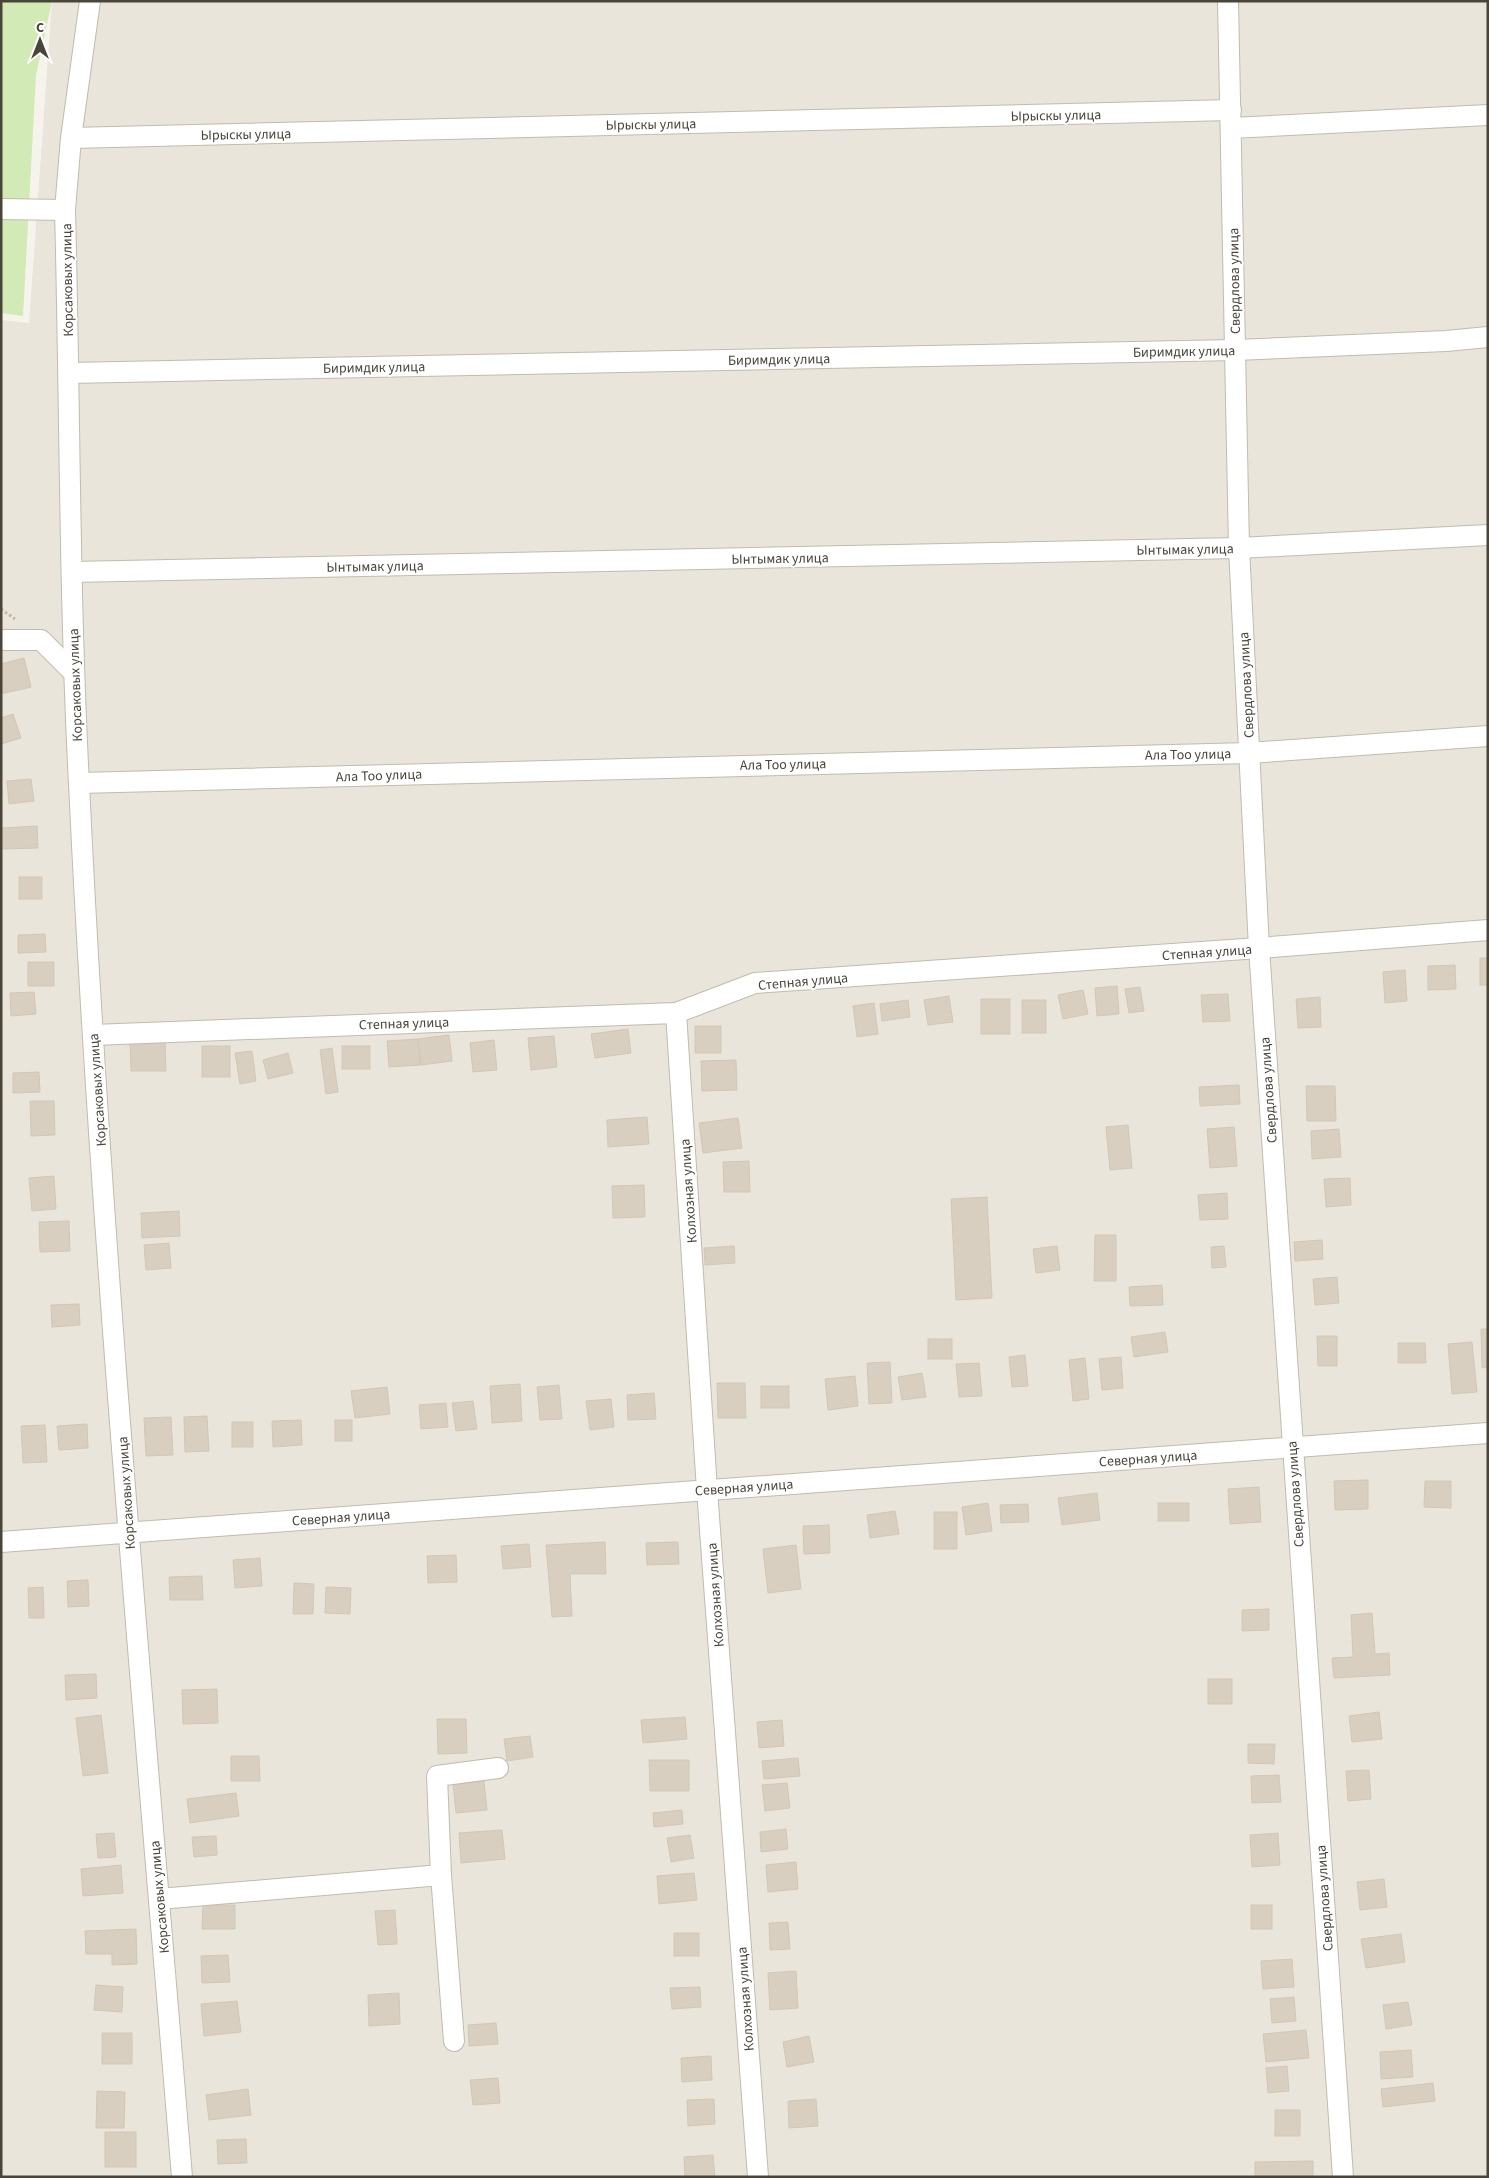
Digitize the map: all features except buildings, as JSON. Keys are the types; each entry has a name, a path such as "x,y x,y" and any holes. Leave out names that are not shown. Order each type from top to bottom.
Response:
{"street":[{"name":"Корсаковых улица","path":"90,1 71,138 65,210 74,672 93,1035 129,1533 182,2177"},
{"name":"Свердлова улица","path":"1228,1 1239,548 1259,948 1343,2177"},
{"name":"Ырыскы улица","path":"71,138 1488,114"},
{"path":"1,209 65,210"},
{"name":"Биримдик улица","path":"69,373 1236,350 1446,341 1488,337"},
{"name":"Ынтымак улица","path":"72,572 1239,548 1488,535"},
{"path":"1,640 41,640 74,672"},
{"name":"Ала Тоо улица","path":"79,783 1249,753 1488,736"},
{"name":"Степная улица","path":"93,1035 676,1013 755,983 1488,930"},
{"name":"Колхозная улица","path":"676,1013 707,1490 758,2177"},
{"name":"Северная улица","path":"1,1542 1488,1433"},
{"path":"454,2041 441,1875 437,1776 498,1768"},
{"path":"159,1899 441,1875"}],"shaded area":[{"path":"52,1 1488,1 1488,2177 1,2177 1,320 29,323"}],"green space":[{"path":"1,1 52,1 36,75 23,316 1,313"}]}
